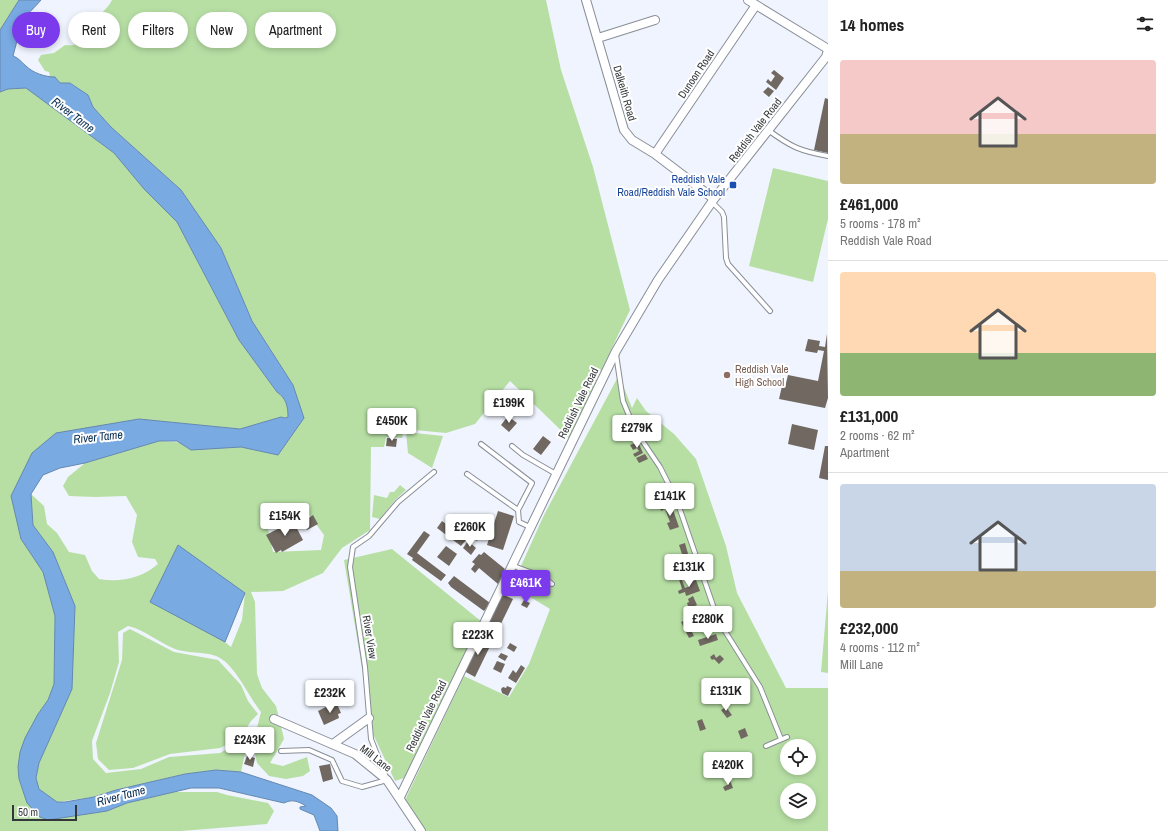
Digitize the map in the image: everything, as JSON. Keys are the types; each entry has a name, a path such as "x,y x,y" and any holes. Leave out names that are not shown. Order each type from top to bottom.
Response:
{"street":[{"name":"Dalkeith Road","path":"586,0 624,130 632,140 655,154 713,200"},
{"path":"748,0 827,53"},
{"name":"Dunoon Road","path":"655,154 756,5"},
{"path":"598,38 656,20"},
{"name":"Reddish Vale Road","path":"400,797 616,351 658,280 713,200 827,53"},
{"path":"333,744 369,718"},
{"name":"Mill Lane","path":"274,719 355,754 387,780 400,797 421,831"}],"lane":[{"path":"768,130 787,144 803,151 828,156"},
{"path":"713,200 724,217 726,258 728,264 770,311"},
{"path":"616,351 623,401 635,430 660,467 678,501 718,620 760,687 781,739 787,737"},
{"path":"481,444 532,483 518,510 519,522 530,527"},
{"path":"512,446 523,455 556,474"},
{"name":"River View","path":"387,780 374,749 369,718 365,667 350,567 353,547 370,536 398,502 434,472"},
{"path":"467,474 518,510"},
{"path":"512,565 526,572 541,574 552,584"},
{"path":"766,746 780,739"},
{"path":"281,751 309,750 332,760 342,781 362,787 387,780"}],"green space":[{"path":"0,0 19,0 0,30"},
{"path":"112,0 546,0 561,70 593,167 630,310 569,438 510,381 475,424 446,433 404,429 402,438 386,437 384,447 371,447 370,530 342,548 323,573 283,591 251,592 255,602 257,674 262,688 276,706 284,739 270,763 283,766 307,757 310,771 303,776 286,779 269,776 257,763 252,737 257,728 261,712 237,675 226,662 210,654 180,651 140,630 128,626 118,632 119,662 110,693 92,741 93,759 106,773 141,769 169,757 220,753 236,744 246,748 241,772 216,770 185,774 116,790 94,797 57,802 39,789 36,778 39,763 63,708 53,552 33,525 31,494 44,506 47,524 57,533 69,552 85,555 92,571 99,579 123,580 138,576 152,569 158,564 155,559 138,557 132,542 137,515 126,496 69,496 63,486 68,477 85,463 159,441 241,447 278,455 304,418 293,385 252,321 221,248 181,190 111,127 93,107 88,95 71,83 60,83 55,77 50,77 49,72 45,71 38,60 41,55 54,53 65,45 68,45 68,48 120,48 120,12 103,12","holes":["302,505 324,535 321,550 273,552 268,529","245,593 242,620 231,647 225,642"]},
{"path":"26,88 114,153 144,189 177,222 239,340 284,400 288,409 288,417 281,417 240,429 139,419 32,453 21,539 43,572 55,616 54,684 48,700 38,714 19,779 30,804 40,817 107,811 127,803 170,792 217,792 268,803 274,811 267,824 181,831 0,831 0,92 8,89"},
{"path":"773,168 828,181 828,219 813,282 749,266"},
{"path":"619,375 632,408 637,398 646,411 674,434 696,459 726,546 737,593 786,688 828,688 828,831 423,831 405,800 464,676 509,697 529,664 550,609 512,586 544,515"},
{"path":"406,432 443,436 432,468 408,453"},
{"path":"400,485 406,490 395,500 380,519 372,517 374,495 387,498 390,492 394,492"},
{"path":"392,549 482,622 404,778 395,781 373,734 344,560"},
{"path":"828,591 828,673 821,672"},
{"path":"130,629 174,652 218,660 241,685 248,701 258,714 251,721 241,737 220,748 170,754 133,768 109,770 98,759 96,743 122,660 123,633"}],"water":[{"name":"River Tame","path":"19,0 41,0 30,12 12,12 12,48 15,48 13,56 36,73 55,77 60,83 70,83 88,95 93,107 111,127 181,190 221,248 252,321 293,385 304,418 278,455 241,447 191,450 177,441 159,441 85,463 60,468 43,475 31,494 33,525 53,552 75,606 72,689 39,763 36,778 39,789 57,802 65,802 94,797 116,790 185,774 216,770 241,772 312,795 331,808 337,816 338,831 320,831 314,815 300,809 300,807 306,806 298,802 290,801 284,803 219,788 191,788 127,803 107,811 48,820 40,817 27,803 19,779 18,767 20,752 25,738 38,714 48,700 54,684 55,616 43,572 21,539 11,496 32,453 56,433 139,419 240,429 281,417 288,417 288,409 280,394 239,340 177,222 144,189 114,153 26,88 8,89 0,92 0,30"},
{"path":"178,545 245,593 225,642 150,602"}],"building":[{"path":"774,70 784,78 776,90 766,82 768,79 771,82 775,76 771,73"},
{"path":"768,87 774,91 769,97 763,92"},
{"path":"825,98 828,99 828,153 814,150"},
{"path":"827,334 828,398 825,408 779,399 782,386 785,387 788,375 818,381 824,351 818,350 817,353 805,351 808,339 820,341 819,346 825,347"},
{"path":"508,416 517,423 509,432 501,425"},
{"path":"792,424 818,430 814,450 788,444"},
{"path":"543,436 551,442 541,455 533,449"},
{"path":"387,438 397,439 396,447 386,446"},
{"path":"638,442 643,453 635,457 633,454 639,451 637,448 633,450 630,445"},
{"path":"825,446 828,446 828,480 819,478"},
{"path":"645,454 648,459 639,463 636,458"},
{"path":"664,489 665,492 662,494 663,497 658,499 656,492"},
{"path":"665,503 668,509 672,507 679,527 670,530 667,523 670,522 665,509 661,511 659,505"},
{"path":"301,508 306,520 313,515 318,524 307,530 298,515 277,527 275,522"},
{"path":"498,511 514,516 503,550 487,545"},
{"path":"468,518 484,531 477,541 460,529"},
{"path":"293,521 303,540 282,552 281,550 276,553 266,535"},
{"path":"442,521 467,539 461,546 437,528"},
{"path":"424,531 430,535 417,553 446,575 441,581 412,560 413,558 407,554"},
{"path":"468,541 476,548 471,555 463,548"},
{"path":"685,543 690,561 685,563 679,545"},
{"path":"446,546 457,554 449,566 437,557"},
{"path":"484,552 505,569 498,584 479,568 475,573 471,569 475,564 472,562 479,554 481,555"},
{"path":"680,575 685,588 690,586 689,582 696,580 700,591 686,596 685,592 679,594 678,591 682,589 678,576"},
{"path":"454,576 490,603 484,611 451,587 448,583"},
{"path":"502,594 513,599 495,636 484,630"},
{"path":"693,596 697,605 689,609 687,603 689,602 688,599"},
{"path":"524,600 530,603 527,608 521,605"},
{"path":"705,606 716,630 712,632 700,608"},
{"path":"689,619 692,625 689,626 694,636 689,638 681,622"},
{"path":"716,634 718,640 700,646 698,640"},
{"path":"482,635 493,640 475,677 464,671"},
{"path":"510,643 517,647 514,652 507,648"},
{"path":"501,653 508,656 505,661 498,657"},
{"path":"714,654 716,658 720,655 724,659 719,664 710,657"},
{"path":"497,661 505,664 501,673 493,669"},
{"path":"521,665 525,668 516,683 508,678 513,670 516,673"},
{"path":"322,682 331,685 327,695 318,692"},
{"path":"507,686 512,688 508,696 502,693 501,689 503,687 506,688"},
{"path":"334,703 335,705 337,704 341,713 338,714 339,718 324,725 318,711"},
{"path":"726,707 732,715 727,718 721,710"},
{"path":"702,719 706,729 700,731 697,721"},
{"path":"745,728 748,736 741,739 738,731"},
{"path":"247,756 255,758 253,767 244,764"},
{"path":"330,764 333,779 323,782 319,766"},
{"path":"729,778 733,788 725,791 723,787 729,784 727,779"}],"place":[{"name":"Reddish Vale Road/Reddish Vale School","path":"733,185"},
{"name":"Reddish Vale High School","path":"727,375"}]}
